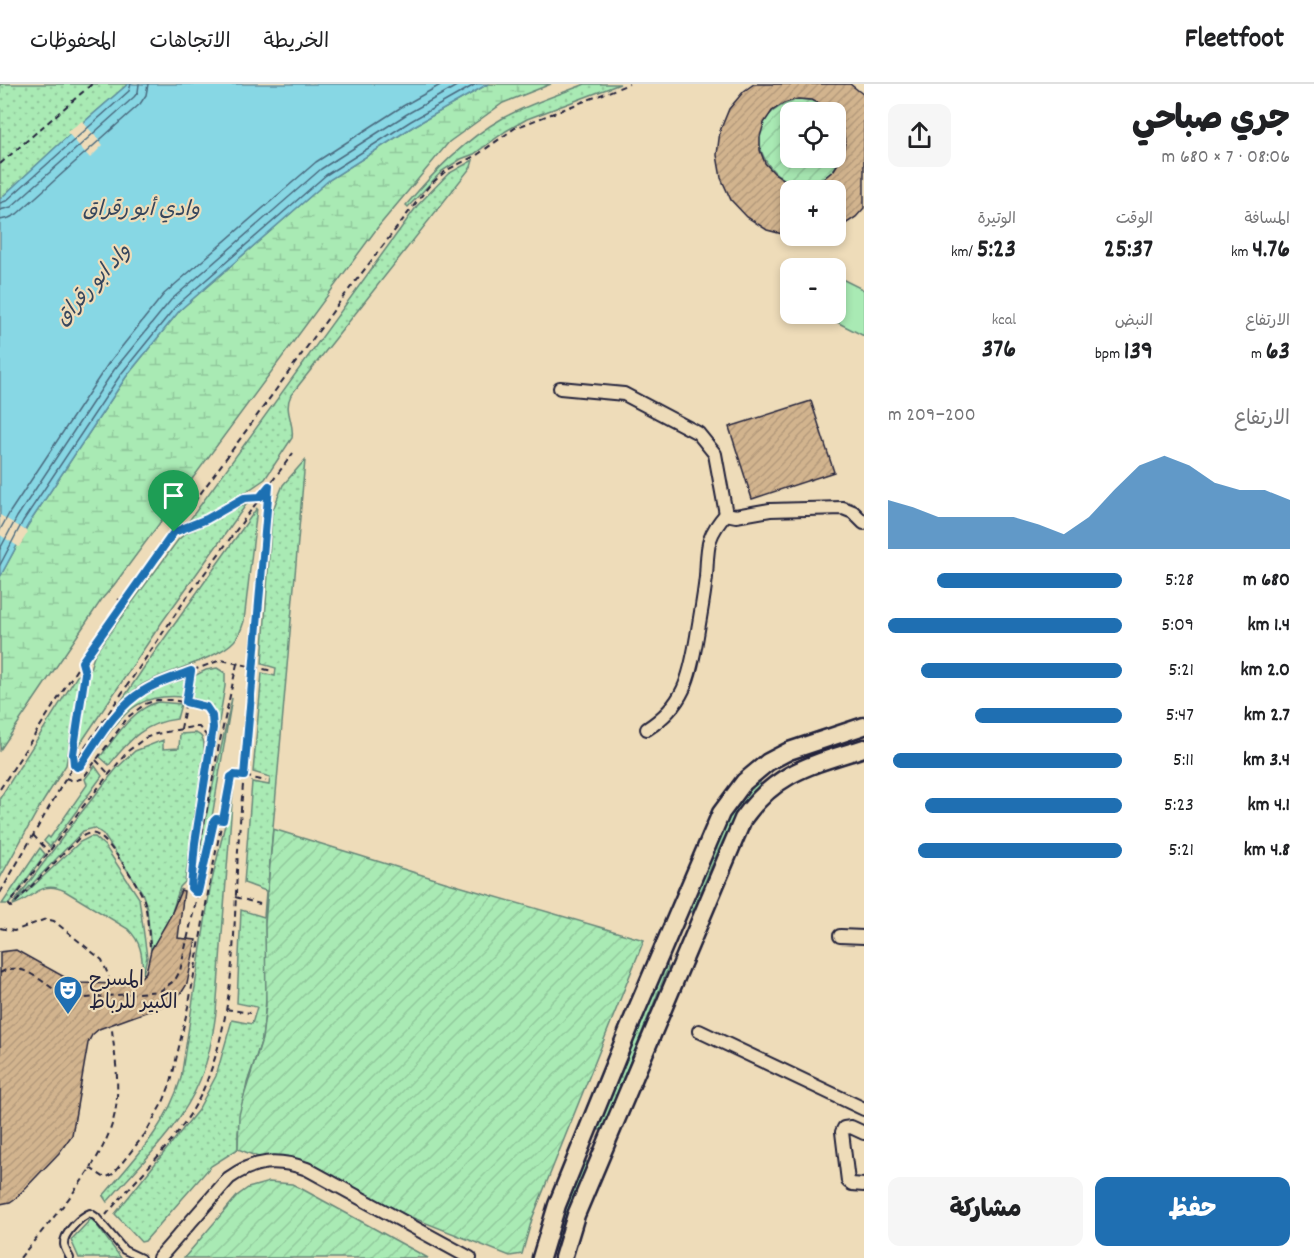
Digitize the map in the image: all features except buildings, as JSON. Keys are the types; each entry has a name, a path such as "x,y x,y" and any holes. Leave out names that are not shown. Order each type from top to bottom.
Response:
{"street":[{"path":"560,388 624,394 698,433 715,454 726,514"},
{"path":"726,514 736,516 771,510 843,508 853,512 864,523"},
{"path":"647,729 658,722 675,704 688,681 703,599 707,552 713,529 726,514"},
{"path":"541,1258 551,1220 721,813 744,782 768,762 789,751 864,726"},
{"path":"563,1258 570,1228 743,819 760,797 781,779 811,765 864,748"},
{"path":"768,762 781,779"},
{"path":"669,934 690,942"},
{"path":"840,936 864,937"},
{"path":"699,1030 864,1109"},
{"path":"864,1133 851,1127 844,1128 842,1132 848,1181 852,1184 864,1185"},
{"path":"584,1140 603,1148"},
{"path":"159,1258 229,1178 240,1170 274,1161 291,1163 307,1169 470,1258"}],"lane":[{"path":"70,1258 64,1245 66,1235 87,1214 94,1214 124,1250 141,1258"}],"path":[{"path":"0,164 92,84"},
{"path":"0,789 123,602 344,296 383,244 438,178 458,164 477,155 515,128 629,84"},
{"path":"61,111 65,116"},
{"path":"0,893 74,764 164,630 293,453"},
{"path":"101,1223 191,1112 211,1072 226,1009 269,486"},
{"path":"174,532 207,519 244,498 260,497"},
{"path":"118,599 123,602"},
{"path":"74,764 80,766 115,716 133,698 155,684 221,660 273,671"},
{"path":"74,764 73,754 85,673 82,662"},
{"path":"194,852 200,846 219,745 238,663"},
{"path":"181,729 191,671"},
{"path":"66,777 73,781 83,778 128,717 145,704 157,700 186,702 206,707 212,716 213,728 194,852 191,888 198,892"},
{"path":"150,946 141,893 107,843 96,834 87,833 78,839 11,907 9,905 109,774 128,751 145,738 196,726 205,732 208,768"},
{"path":"96,760 109,774"},
{"path":"90,1168 105,1178 113,1174 145,1134 168,1091 179,1053 231,777 244,776 266,781"},
{"path":"0,973 8,969 22,969 65,996 75,999 160,991 175,980 180,971 214,821 223,820"},
{"path":"33,835 49,852"},
{"path":"235,897 260,904"},
{"path":"0,928 14,931 46,919 54,921 102,960 109,977"},
{"path":"226,1009 250,1013"},
{"path":"20,1258 90,1168 105,1144 115,1116 117,1085 112,1030"}],"green space":[{"path":"0,84 128,84 0,199"},
{"path":"488,84 551,84 503,103 449,142 378,227 102,599 0,750 0,577 28,525 126,377 180,310 329,180 414,126"},
{"path":"585,84 620,84 527,119 474,154 442,171 408,207 406,205 450,157 475,136 523,108"},
{"path":"798,99 817,102 792,102"},
{"path":"780,108 780,168 833,168 822,180 787,180 769,166 761,148 761,129 772,112"},
{"path":"473,160 471,167 291,395 288,406 292,438 265,479 227,505 186,525 417,206 448,174"},
{"path":"846,281 864,290 864,336 841,324 846,324"},
{"path":"305,460 265,919 267,988 262,1039 247,1083 238,1132 238,1149 211,1166 145,1241 141,1242 115,1214 198,1110 216,1076 232,1020 252,1024 257,1007 237,1003 241,910 264,917 266,891 244,883 252,782 269,785 270,777 253,772 262,673 275,676 276,668 262,664 272,512 283,485"},
{"path":"248,502 162,622 78,747 87,678 95,653 178,540 186,533"},
{"path":"257,508 244,621 238,636 216,654 152,680 134,690 115,711 94,742 147,663"},
{"path":"217,668 225,673 225,686 199,840 214,737 214,722 208,706 191,699 194,676"},
{"path":"79,675 81,679 66,765 0,878 0,798"},
{"path":"185,679 183,697 157,698 138,705 121,718 88,759 127,707 151,691"},
{"path":"232,698 210,829 204,846 197,887 202,835"},
{"path":"158,702 181,704 177,719 155,724 138,734 109,765 100,757 132,717"},
{"path":"195,733 203,739 204,755 185,882 180,887 171,915 151,950 147,908 142,892 103,834 94,828 83,831 13,904 80,814 117,768 135,751 163,740 163,749 179,748 180,734"},
{"path":"95,766 102,776 50,847 44,841 48,836 50,838 87,785 85,779"},
{"path":"757,781 760,781 760,784 738,812 729,828 693,911 689,912 688,909 729,818"},
{"path":"233,790 216,1012 206,1064 182,1114 107,1202 103,1196 138,1155 158,1127 175,1096 181,1078 210,889"},
{"path":"273,829 644,940 532,1219 522,1254 510,1256 238,1149 239,1115 262,1039 266,1005 265,924"},
{"path":"95,837 105,846 139,898 147,957 143,974 142,955 133,934 65,891 49,887 13,905 80,842"},
{"path":"40,848 45,854 9,904 2,904"},
{"path":"667,965 668,968 603,1129 599,1130 597,1129 664,966"},
{"path":"584,1161 588,1166 562,1225 556,1249 552,1251 552,1238"},
{"path":"269,1182 292,1184 428,1258 184,1258 238,1195 248,1188"},
{"path":"91,1219 121,1258 79,1258 71,1240"}],"water":[{"name":"وادي أبو رقراق","path":"128,84 488,84 414,126 329,180 180,310 126,377 28,525 0,577 0,199"}],"pier":[{"path":"82,121 103,145 90,158 67,132"},
{"path":"0,515 28,532 19,547 0,535"}],"place":[{"name":"المسرح الكبير للرباط","path":"68,1016"}],"route":[{"path":"269,486 244,776 231,777 223,820 214,820 207,844 198,892 191,888 192,864 213,728 212,716 206,707 186,702 191,671 143,690 123,706 80,766 77,767 74,764 73,758 85,673 82,662 147,567 174,532 207,519 244,498 260,497 269,486"}],"water label":[{"name":"واد ابو رقراق","path":"92,284"}]}
